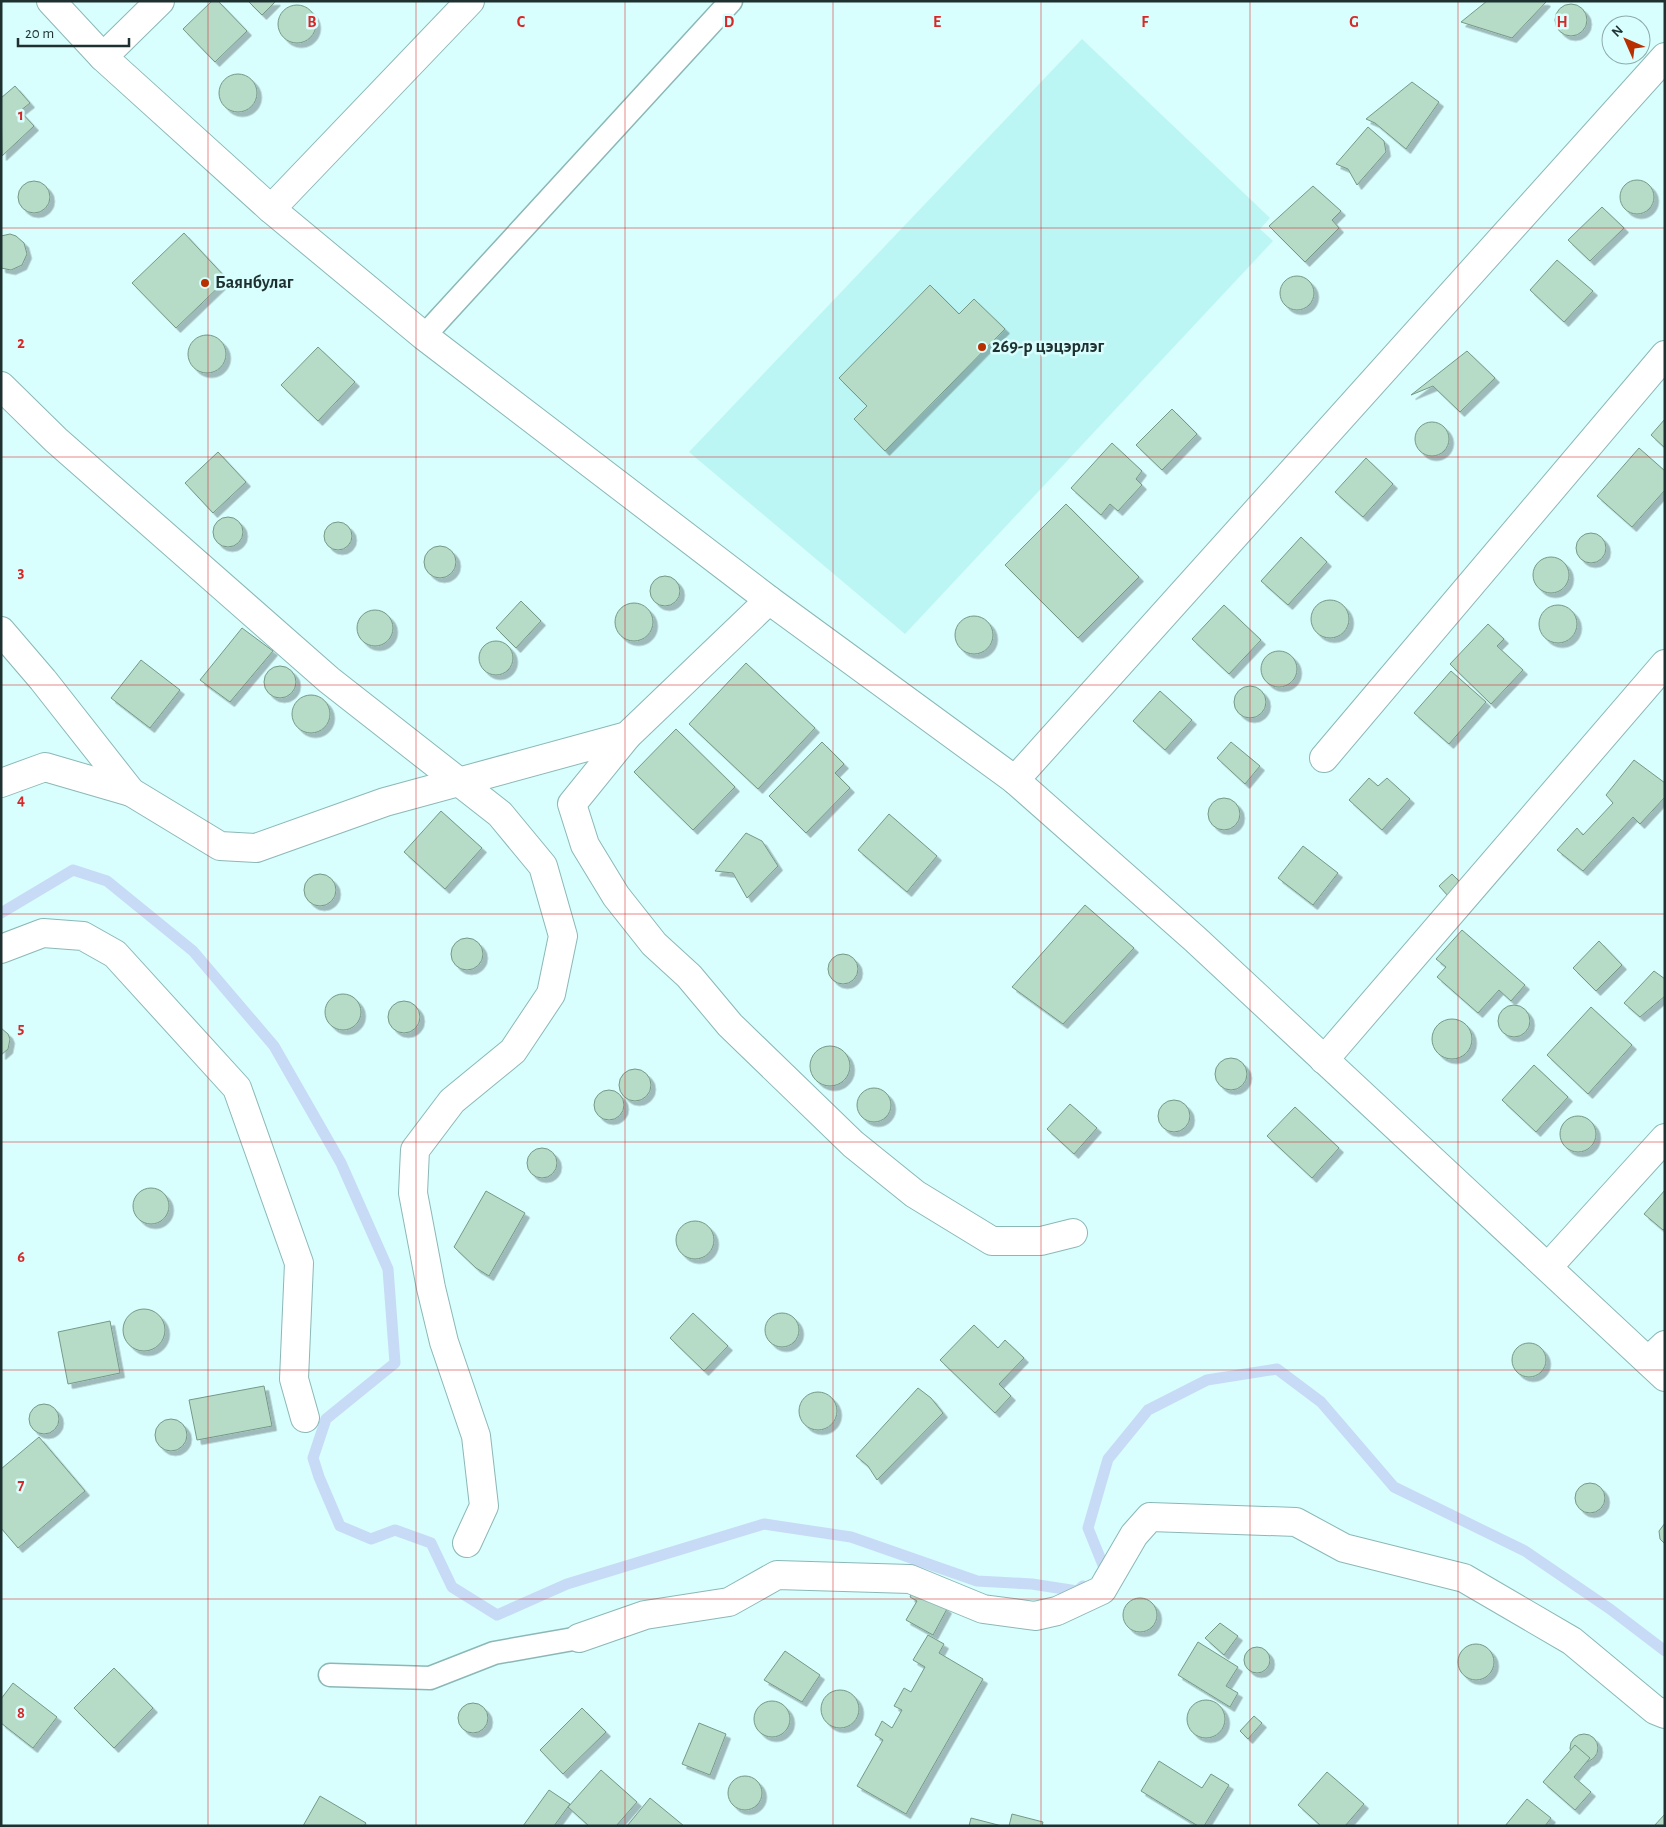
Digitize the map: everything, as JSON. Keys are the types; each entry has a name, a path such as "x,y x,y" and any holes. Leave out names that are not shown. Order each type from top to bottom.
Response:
{"street":[{"path":"51,1 102,57 271,209 424,336 769,600 1015,780 1195,939 1548,1267 1659,1361"},
{"path":"102,57 160,1"},
{"path":"271,209 470,1"},
{"path":"1015,780 1665,56"},
{"path":"1324,758 1665,355"},
{"path":"1,386 56,440 329,680 500,814 543,866 563,936 550,994 513,1051 452,1101 415,1150 414,1193 431,1288 444,1342 476,1436 484,1506 467,1543"},
{"path":"769,600 627,736 572,804 585,844 616,896 654,944 689,976 730,1025 852,1144 915,1194 992,1242 1041,1241 1073,1233"},
{"path":"1,631 43,680 131,792"},
{"path":"1324,1060 1665,664"},
{"path":"1,783 45,767 131,792 220,846 256,848 385,802 627,736"},
{"path":"1,949 43,933 83,936 115,954 237,1088 299,1263 294,1379 305,1418"},
{"path":"1548,1267 1665,1138"},
{"path":"579,1638 645,1615 730,1602 777,1575 910,1579 982,1609 1035,1616 1058,1611 1102,1590 1134,1535 1150,1517 1296,1522 1344,1548 1464,1578 1572,1641 1655,1710 1665,1714"}],"lane":[{"path":"424,336 731,1"},
{"path":"330,1675 430,1678 494,1653 579,1638"}],"shaded area":[{"name":"269-р цэцэрлэг","path":"1082,39 1270,218 1260,229 1273,241 905,634 689,452"}],"building":[{"path":"212,1 218,1 247,31 215,62 183,29"},
{"path":"248,1 276,1 262,15"},
{"path":"1487,1 1546,2 1512,38 1461,22"},
{"path":"1571,4 1577,5 1582,9 1586,14 1586,26 1582,31 1577,35 1571,36 1565,35 1560,31 1556,26 1555,20 1556,14 1560,9 1565,5"},
{"path":"297,5 310,11 316,24 310,37 297,43 284,37 278,24 284,11"},
{"path":"238,74 252,79 257,93 252,107 238,112 224,107 219,93 224,79"},
{"path":"1412,82 1439,102 1406,149 1375,123 1366,119"},
{"path":"15,86 30,103 20,111 34,126 2,156 1,98"},
{"path":"1368,127 1384,141 1386,152 1357,185 1348,169 1336,164"},
{"path":"1637,180 1649,185 1654,197 1649,209 1637,214 1625,209 1620,197 1625,185"},
{"path":"34,181 45,186 50,197 45,208 34,213 23,208 18,197 23,186"},
{"path":"1313,186 1341,211 1332,220 1339,228 1305,262 1269,226"},
{"path":"1602,207 1624,228 1590,261 1568,240"},
{"path":"184,233 227,279 176,328 132,283"},
{"path":"10,234 16,236 24,243 27,254 22,265 11,270 1,268 1,236"},
{"path":"1557,260 1593,291 1564,322 1530,290"},
{"path":"1297,276 1309,281 1314,293 1309,305 1297,310 1285,305 1280,293 1285,281"},
{"path":"930,285 959,314 974,299 1005,329 885,451 854,419 867,406 839,378"},
{"path":"207,335 220,341 226,354 220,367 207,373 194,367 188,354 194,341"},
{"path":"318,347 355,382 318,421 281,385"},
{"path":"1467,351 1495,378 1460,412 1433,386 1411,395"},
{"path":"1172,409 1197,434 1162,470 1136,445"},
{"path":"1665,419 1665,448 1651,435"},
{"path":"1432,422 1444,427 1449,439 1444,451 1432,456 1420,451 1415,439 1420,427"},
{"path":"1112,443 1142,471 1136,479 1142,485 1118,511 1110,504 1101,515 1071,488"},
{"path":"1639,448 1665,471 1665,490 1632,527 1597,496"},
{"path":"218,452 246,482 213,513 185,483"},
{"path":"1366,458 1393,484 1363,517 1335,492"},
{"path":"1066,504 1139,577 1078,638 1005,565"},
{"path":"228,517 239,521 243,532 239,543 228,547 217,543 213,532 217,521"},
{"path":"338,522 348,526 352,536 348,546 338,550 328,546 324,536 328,526"},
{"path":"1591,533 1602,537 1606,548 1602,559 1591,563 1580,559 1576,548 1580,537"},
{"path":"1301,537 1327,562 1288,605 1261,581"},
{"path":"440,546 446,547 451,551 455,556 455,568 451,573 446,577 440,578 434,577 429,573 425,568 424,562 425,556 429,551 434,547"},
{"path":"1551,557 1558,558 1564,562 1568,568 1568,582 1564,588 1558,592 1551,593 1544,592 1538,588 1534,582 1533,575 1534,568 1538,562 1544,558"},
{"path":"665,576 676,580 680,591 676,602 665,606 654,602 650,591 654,580"},
{"path":"1330,600 1344,605 1349,619 1344,633 1330,638 1316,633 1311,619 1316,605"},
{"path":"521,601 541,621 516,648 496,628"},
{"path":"634,603 641,604 647,609 652,615 652,629 647,635 641,640 634,641 627,640 621,635 616,629 615,622 616,615 621,609 627,604"},
{"path":"1224,605 1261,640 1229,674 1192,639"},
{"path":"1558,605 1572,610 1577,624 1572,638 1558,643 1544,638 1539,624 1544,610"},
{"path":"375,610 382,611 388,615 392,621 392,635 388,641 382,645 375,646 368,645 362,641 358,635 357,628 358,621 362,615 368,611"},
{"path":"974,616 987,622 993,635 987,648 974,654 961,648 955,635 961,622"},
{"path":"1488,624 1504,639 1497,646 1523,670 1491,704 1450,664"},
{"path":"242,628 273,651 230,702 200,680"},
{"path":"496,641 503,642 508,646 512,651 512,665 508,670 503,674 496,675 489,674 484,670 480,665 479,658 480,651 484,646 489,642"},
{"path":"1279,651 1291,657 1297,669 1291,681 1279,687 1267,681 1261,669 1267,657"},
{"path":"141,660 180,690 150,728 111,698"},
{"path":"746,663 815,728 758,789 689,724"},
{"path":"280,666 286,667 291,671 295,676 295,688 291,693 286,697 280,698 274,697 269,693 265,688 264,682 265,676 269,671 274,667"},
{"path":"1451,671 1486,702 1449,744 1414,713"},
{"path":"1250,686 1256,687 1261,691 1265,696 1265,708 1261,713 1256,717 1250,718 1244,717 1239,713 1235,708 1234,702 1235,696 1239,691 1244,687"},
{"path":"1160,691 1192,720 1165,750 1133,721"},
{"path":"311,695 324,701 330,714 324,727 311,733 298,727 292,714 298,701"},
{"path":"676,729 735,787 693,830 634,772"},
{"path":"822,742 844,764 835,773 850,788 806,833 769,796"},
{"path":"1231,742 1260,766 1245,784 1217,758"},
{"path":"1634,760 1665,783 1665,797 1640,824 1633,817 1583,871 1557,850 1577,828 1583,835 1613,803 1606,795"},
{"path":"1369,778 1378,786 1387,778 1410,799 1382,830 1349,800"},
{"path":"1224,798 1230,799 1235,803 1239,808 1239,820 1235,825 1230,829 1224,830 1218,829 1213,825 1209,820 1208,814 1209,808 1213,803 1218,799"},
{"path":"441,811 482,848 445,889 404,852"},
{"path":"889,814 937,856 907,892 858,850"},
{"path":"746,833 762,841 778,866 747,898 733,873 715,871"},
{"path":"1303,846 1338,873 1313,905 1278,878"},
{"path":"320,874 326,875 331,879 335,884 335,896 331,901 326,905 320,906 314,905 309,901 305,896 304,890 305,884 309,879 314,875"},
{"path":"1452,874 1462,884 1449,897 1439,886"},
{"path":"1085,905 1134,948 1063,1024 1012,987"},
{"path":"1462,930 1525,985 1511,1001 1499,990 1478,1013 1437,977 1446,967 1436,959"},
{"path":"467,938 473,939 478,943 482,948 482,960 478,965 473,969 467,970 461,969 456,965 452,960 451,954 452,948 456,943 461,939"},
{"path":"1599,941 1622,965 1596,991 1573,968"},
{"path":"843,954 854,958 858,969 854,980 843,984 832,980 828,969 832,958"},
{"path":"1654,971 1665,979 1665,996 1640,1017 1624,1003"},
{"path":"343,994 350,995 356,999 360,1005 360,1019 356,1025 350,1029 343,1030 336,1029 330,1025 326,1019 325,1012 326,1005 330,999 336,995"},
{"path":"404,1001 410,1002 415,1006 419,1011 419,1023 415,1028 410,1032 404,1033 398,1032 393,1028 389,1023 388,1017 389,1011 393,1006 398,1002"},
{"path":"1514,1005 1520,1006 1525,1010 1529,1015 1529,1027 1525,1032 1520,1036 1514,1037 1508,1036 1503,1032 1499,1027 1498,1021 1499,1015 1503,1010 1508,1006"},
{"path":"1591,1007 1632,1045 1588,1094 1547,1055"},
{"path":"1452,1019 1466,1025 1472,1039 1466,1053 1452,1059 1438,1053 1432,1039 1438,1025"},
{"path":"1,1028 8,1034 10,1039 8,1049 1,1055"},
{"path":"826,1046 834,1046 841,1049 847,1055 850,1066 847,1077 841,1083 834,1086 826,1086 819,1083 813,1077 810,1070 810,1062 813,1055 819,1049"},
{"path":"1231,1058 1242,1063 1247,1074 1242,1085 1231,1090 1220,1085 1215,1074 1220,1063"},
{"path":"1534,1065 1568,1097 1536,1132 1502,1100"},
{"path":"635,1069 641,1070 646,1074 650,1079 650,1091 646,1096 641,1100 635,1101 629,1100 624,1096 620,1091 619,1085 620,1079 624,1074 629,1070"},
{"path":"874,1088 881,1089 886,1093 890,1098 890,1112 886,1117 881,1121 874,1122 867,1121 862,1117 858,1112 857,1105 858,1098 862,1093 867,1089"},
{"path":"609,1090 620,1094 624,1105 620,1116 609,1120 598,1116 594,1105 598,1094"},
{"path":"1174,1100 1180,1101 1185,1105 1189,1110 1189,1122 1185,1127 1180,1131 1174,1132 1168,1131 1163,1127 1159,1122 1158,1116 1159,1110 1163,1105 1168,1101"},
{"path":"1070,1104 1097,1128 1074,1154 1047,1129"},
{"path":"1295,1107 1339,1148 1312,1178 1267,1136"},
{"path":"1578,1116 1591,1121 1596,1134 1591,1147 1578,1152 1565,1147 1560,1134 1565,1121"},
{"path":"542,1148 552,1153 557,1163 552,1173 542,1178 532,1173 527,1163 532,1153"},
{"path":"151,1188 158,1189 164,1193 168,1199 168,1213 164,1219 158,1223 151,1224 144,1223 138,1219 134,1213 133,1206 134,1199 138,1193 144,1189"},
{"path":"1665,1190 1665,1228 1663,1230 1644,1214"},
{"path":"486,1191 525,1213 489,1276 476,1268 454,1247"},
{"path":"695,1221 708,1227 714,1240 708,1253 695,1259 682,1253 676,1240 682,1227"},
{"path":"148,1309 156,1312 162,1318 165,1330 162,1342 156,1348 140,1351 132,1348 126,1342 123,1326 126,1318 132,1312"},
{"path":"693,1313 728,1346 704,1371 670,1338"},
{"path":"782,1313 789,1314 794,1318 798,1323 798,1337 794,1342 789,1346 782,1347 775,1346 770,1342 766,1337 765,1330 766,1323 770,1318 775,1314"},
{"path":"110,1321 120,1373 68,1384 58,1332"},
{"path":"974,1325 998,1348 1005,1340 1024,1358 999,1384 1011,1396 995,1413 940,1360"},
{"path":"1529,1343 1536,1344 1541,1348 1545,1353 1545,1367 1541,1372 1536,1376 1529,1377 1522,1376 1517,1372 1513,1367 1512,1360 1513,1353 1517,1348 1522,1344"},
{"path":"264,1386 272,1426 197,1440 189,1400"},
{"path":"918,1388 931,1398 943,1413 877,1480 868,1466 856,1456"},
{"path":"818,1392 825,1393 831,1398 836,1404 836,1418 831,1424 825,1429 818,1430 811,1429 805,1424 800,1418 799,1411 800,1404 805,1398 811,1393"},
{"path":"44,1404 55,1408 59,1419 55,1430 44,1434 33,1430 29,1419 33,1408"},
{"path":"171,1419 183,1423 187,1435 183,1447 171,1451 159,1447 155,1435 159,1423"},
{"path":"39,1437 85,1491 18,1548 1,1528 1,1469"},
{"path":"1590,1483 1601,1487 1605,1498 1601,1509 1590,1513 1579,1509 1575,1498 1579,1487"},
{"path":"1665,1523 1665,1544 1660,1539 1659,1531"},
{"path":"915,1586 947,1609 933,1635 906,1620 917,1601 910,1597"},
{"path":"1140,1598 1147,1599 1152,1603 1156,1608 1156,1622 1152,1627 1147,1631 1140,1632 1133,1631 1128,1627 1124,1622 1123,1615 1124,1608 1128,1603 1133,1599"},
{"path":"1220,1623 1238,1636 1224,1655 1205,1638"},
{"path":"928,1635 944,1644 939,1653 983,1679 906,1814 857,1786 883,1740 875,1735 882,1721 892,1728 902,1710 894,1706 904,1688 911,1692 925,1667 913,1660"},
{"path":"1198,1642 1238,1667 1226,1686 1238,1693 1230,1707 1178,1675"},
{"path":"1476,1644 1483,1645 1489,1649 1493,1655 1493,1669 1489,1675 1483,1679 1476,1680 1469,1679 1463,1675 1459,1669 1458,1662 1459,1655 1463,1649 1469,1645"},
{"path":"1257,1647 1266,1651 1270,1660 1266,1669 1257,1673 1248,1669 1244,1660 1248,1651"},
{"path":"785,1651 820,1675 802,1702 764,1680"},
{"path":"114,1668 153,1708 114,1748 74,1708"},
{"path":"13,1683 57,1717 33,1748 1,1723 1,1699"},
{"path":"840,1690 853,1696 859,1709 853,1722 840,1728 827,1722 821,1709 827,1696"},
{"path":"1206,1700 1219,1706 1225,1719 1219,1732 1206,1738 1193,1732 1187,1719 1193,1706"},
{"path":"772,1701 779,1702 785,1706 789,1712 789,1726 785,1732 779,1736 772,1737 765,1736 759,1732 755,1726 754,1719 755,1712 759,1706 765,1702"},
{"path":"473,1703 483,1708 488,1718 483,1728 473,1733 463,1728 458,1718 463,1708"},
{"path":"582,1708 606,1732 563,1774 540,1750"},
{"path":"1254,1716 1262,1723 1248,1739 1240,1731"},
{"path":"699,1723 726,1734 710,1775 682,1764"},
{"path":"1584,1734 1594,1738 1598,1748 1594,1758 1584,1762 1574,1758 1570,1748 1574,1738"},
{"path":"1575,1745 1590,1758 1574,1777 1591,1792 1575,1810 1543,1782"},
{"path":"1159,1761 1202,1788 1211,1774 1229,1785 1204,1826 1198,1826 1141,1791"},
{"path":"601,1770 637,1802 616,1826 589,1826 568,1807"},
{"path":"1327,1772 1364,1804 1345,1826 1321,1826 1298,1805"},
{"path":"745,1776 752,1777 757,1781 761,1786 761,1800 757,1805 752,1809 745,1810 738,1809 733,1805 729,1800 728,1793 729,1786 733,1781 738,1777"},
{"path":"549,1790 570,1804 554,1826 523,1826"},
{"path":"320,1796 366,1823 364,1826 303,1826"},
{"path":"650,1798 684,1826 627,1826"},
{"path":"1527,1799 1551,1818 1545,1826 1505,1826"},
{"path":"1012,1814 1043,1822 1042,1826 1009,1826"},
{"path":"1665,1814 1665,1826 1654,1826"},
{"path":"971,1818 1002,1826 969,1826"}],"waterway":[{"path":"1,913 73,870 107,881 193,951 274,1046 341,1163 388,1269 395,1363 326,1419 313,1458 340,1526 371,1539 395,1530 431,1543 452,1587 497,1615 567,1584 764,1524 851,1537 977,1581 1032,1584 1077,1591 1083,1586"},
{"path":"1100,1574 1105,1570 1088,1528 1108,1459 1148,1410 1207,1380 1277,1369 1321,1402 1394,1487 1525,1551 1610,1609 1665,1651"}],"place":[{"name":"Баянбулаг","path":"205,283"},
{"name":"269-р цэцэрлэг","path":"982,347"}]}
